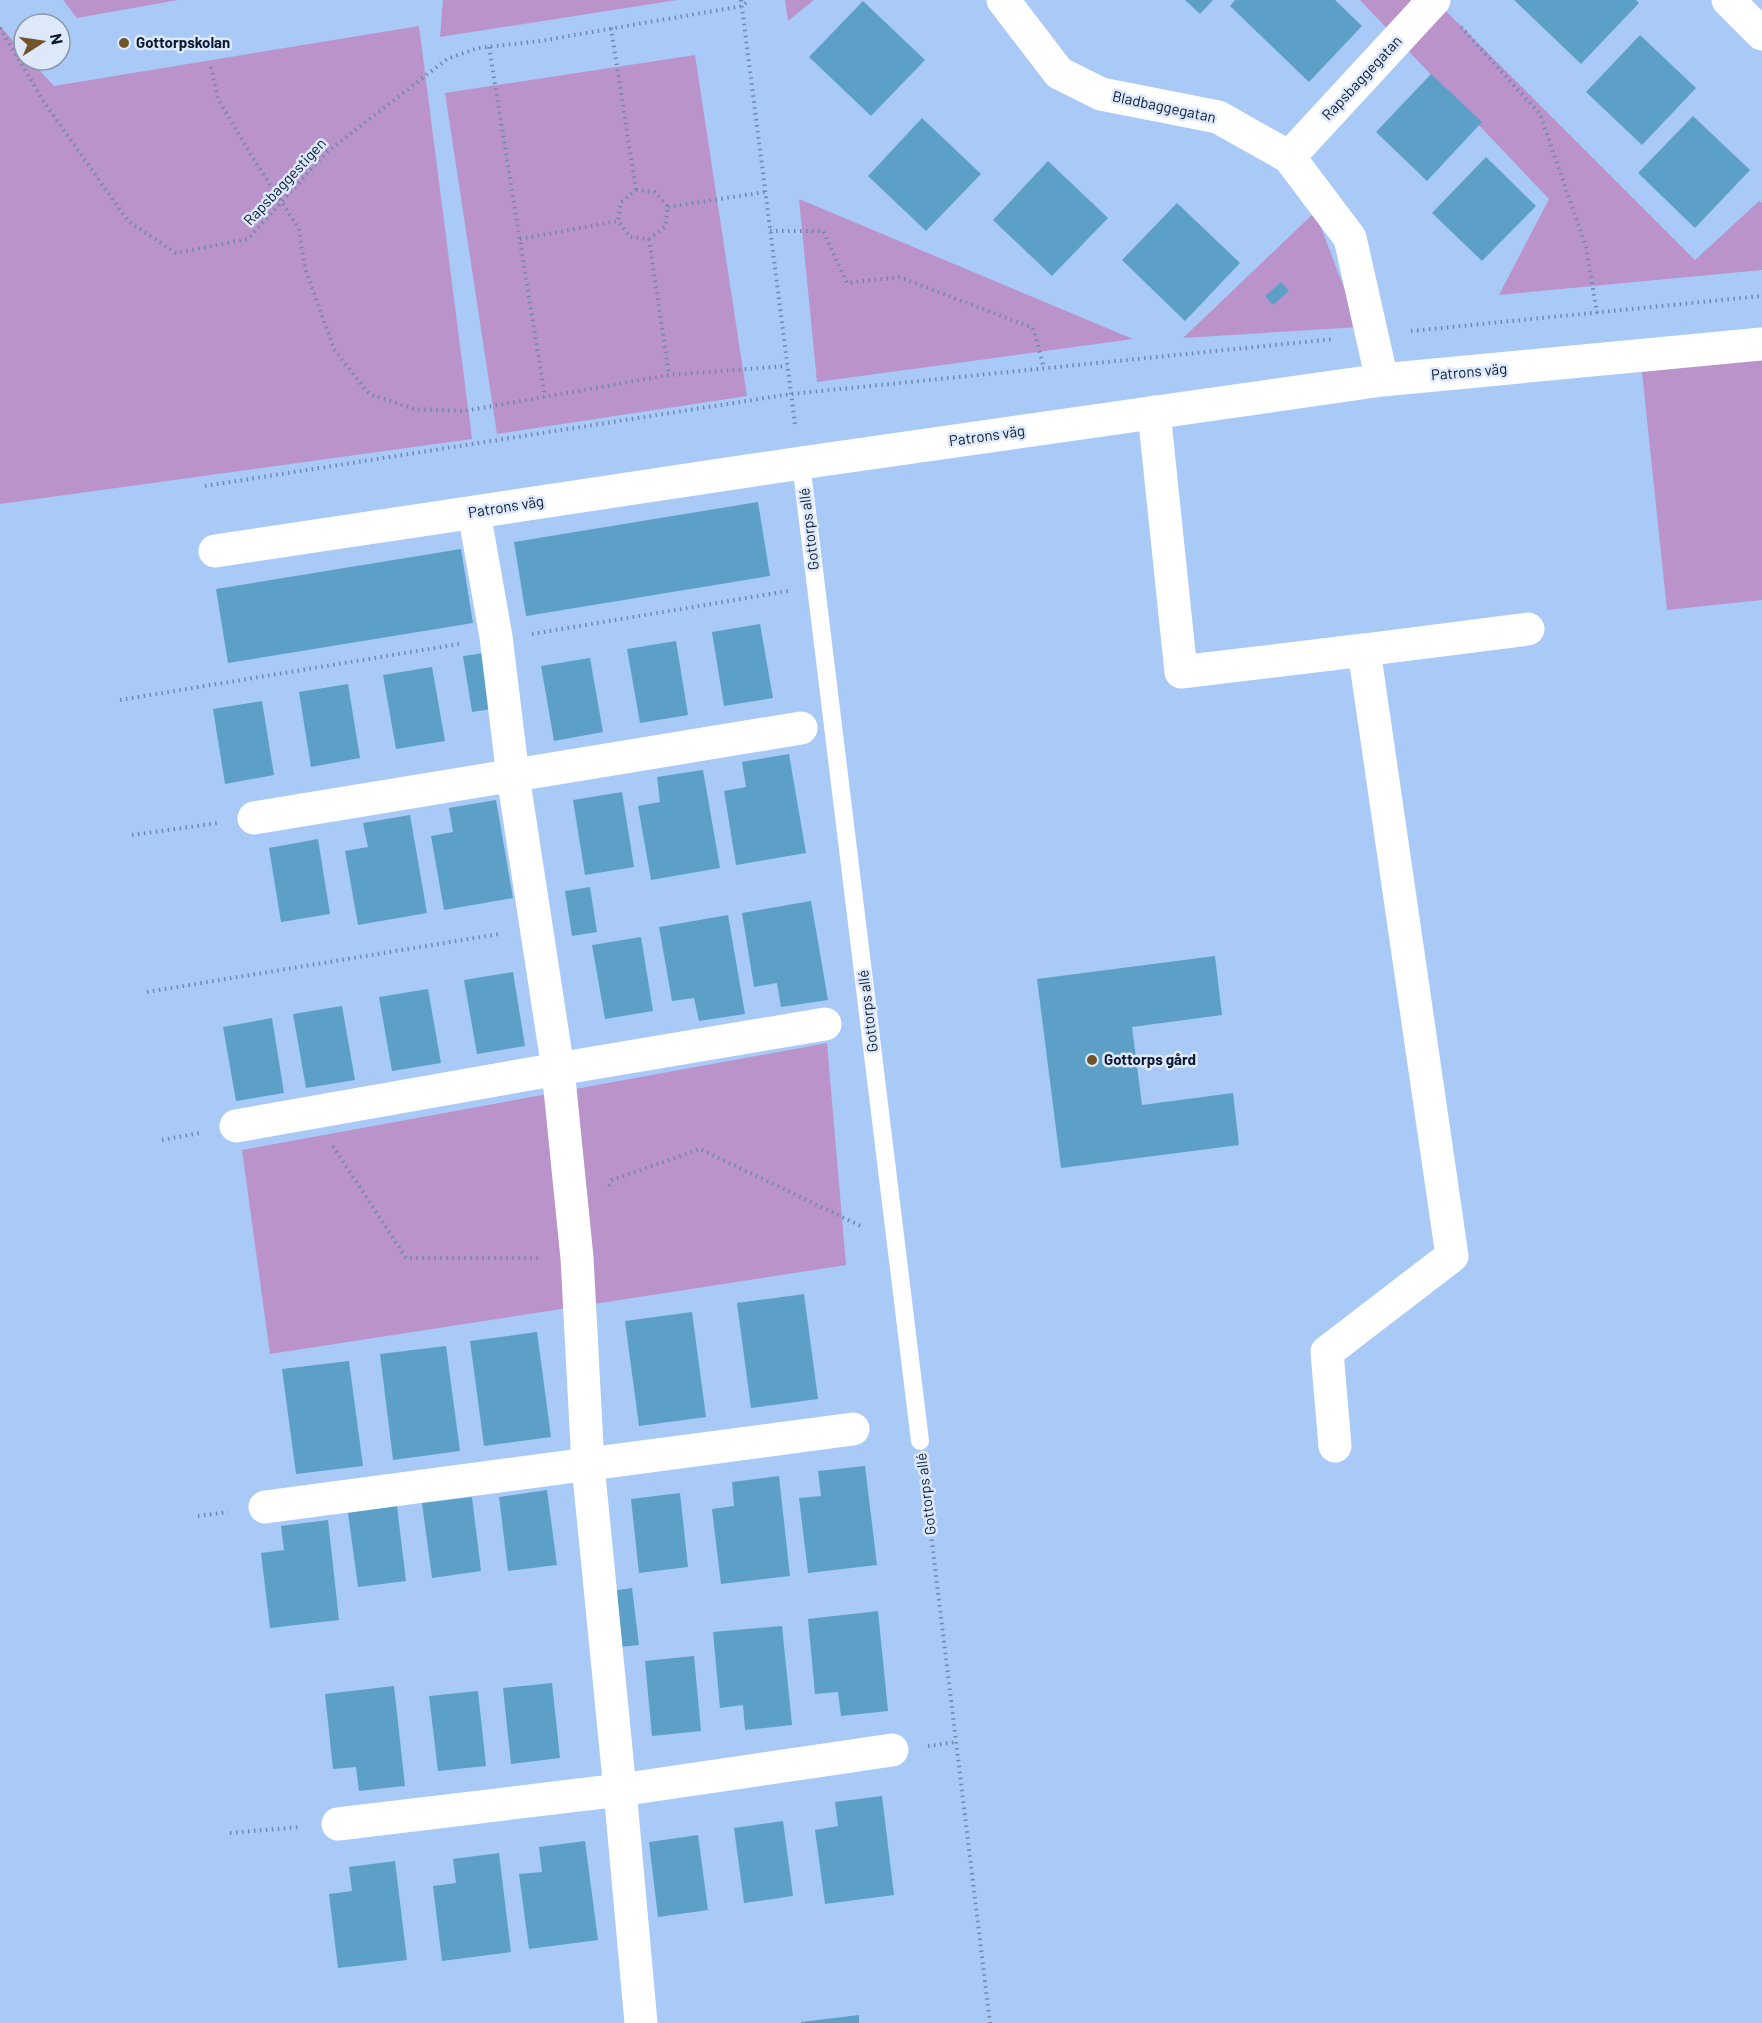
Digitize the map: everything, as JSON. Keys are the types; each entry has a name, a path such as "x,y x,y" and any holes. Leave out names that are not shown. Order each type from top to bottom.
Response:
{"street":[{"name":"Bladbaggegatan","path":"1003,0 1059,73 1101,94 1218,117 1289,157 1350,238 1382,380"},
{"name":"Rapsbaggegatan","path":"1289,157 1434,0"},
{"path":"1728,0 1762,34"},
{"name":"Patrons väg","path":"215,551 801,463 1382,380 1762,344"},
{"path":"1154,412 1181,672 1528,629"},
{"path":"474,512 496,638 513,776 558,1069 578,1258 588,1465 640,2023"},
{"path":"1335,1446 1327,1352 1452,1257 1364,650"},
{"path":"254,818 801,728"},
{"path":"236,1126 825,1024"},
{"path":"265,1507 853,1429"},
{"path":"338,1824 620,1790 892,1750"}],"lane":[{"name":"Gottorps allé","path":"801,463 920,1441"}],"path":[{"path":"741,0 801,463"},
{"path":"742,6 748,0"},
{"name":"Rapsbaggestigen","path":"0,28 44,102 128,221 176,253 248,239 327,152 447,59 478,48 540,41 742,6"},
{"path":"1460,26 1540,114 1586,247 1596,313"},
{"path":"612,28 636,189"},
{"path":"489,47 545,397"},
{"path":"211,68 218,99 250,155 299,229 305,268 334,349 369,394 414,409 464,411 669,375 787,366"},
{"path":"636,189 655,192 668,207 665,227 649,239 630,237 618,221 621,202 636,189"},
{"path":"668,207 765,192"},
{"path":"520,239 618,221"},
{"path":"770,231 824,231 847,283 899,277 1033,328 1044,368"},
{"path":"649,239 669,375"},
{"path":"205,486 791,394 1762,296"},
{"path":"120,700 496,638 528,635 816,586"},
{"path":"132,835 254,818"},
{"path":"147,992 537,928"},
{"name":"Gottorps allé","path":"920,1441 990,2023"},
{"path":"230,1833 338,1824"}],"shaded area":[{"path":"63,0 178,0 77,18"},
{"path":"443,0 677,0 440,37"},
{"path":"785,0 814,0 788,21"},
{"path":"1360,0 1435,0 1695,260 1759,201 1762,203 1762,270 1499,295 1549,199"},
{"path":"0,26 12,40 12,72 41,72 54,86 419,26 472,439 0,504"},
{"path":"695,55 747,396 497,434 445,93"},
{"path":"799,199 1133,339 817,382"},
{"path":"1315,212 1359,327 1183,338"},
{"path":"1762,359 1762,600 1667,610 1642,372"},
{"path":"827,1043 846,1265 270,1354 242,1150"}],"building":[{"path":"1185,0 1213,0 1200,14"},
{"path":"1235,0 1335,0 1362,26 1309,82 1230,6"},
{"path":"1514,0 1636,0 1639,3 1581,64"},
{"path":"863,1 925,60 871,116 809,57"},
{"path":"1640,35 1696,88 1642,145 1586,92"},
{"path":"1431,74 1482,122 1427,181 1376,132"},
{"path":"1693,116 1750,170 1695,228 1638,173"},
{"path":"922,118 981,174 926,231 868,176"},
{"path":"1486,157 1536,206 1482,261 1432,213"},
{"path":"1048,161 1108,218 1052,276 993,220"},
{"path":"1177,203 1240,263 1185,321 1122,260"},
{"path":"1281,282 1289,291 1273,305 1265,296"},
{"path":"758,502 770,576 526,616 514,542"},
{"path":"461,549 473,623 228,663 216,589"},
{"path":"760,624 773,698 724,706 712,632"},
{"path":"676,641 688,715 640,723 627,649"},
{"path":"492,652 499,708 472,712 463,656"},
{"path":"590,658 603,732 554,741 541,666"},
{"path":"432,667 445,741 396,749 383,675"},
{"path":"348,684 360,758 311,767 299,692"},
{"path":"262,701 274,775 225,784 213,709"},
{"path":"789,754 806,853 736,865 724,791 746,787 742,762"},
{"path":"703,770 720,868 651,880 638,806 660,802 657,777"},
{"path":"622,792 634,867 585,875 573,800"},
{"path":"496,800 513,898 444,910 431,836 453,832 449,808"},
{"path":"410,815 427,913 358,925 345,851 368,847 363,823"},
{"path":"318,839 330,914 281,922 269,848"},
{"path":"590,887 597,932 572,936 565,891"},
{"path":"811,901 828,1000 781,1007 777,983 754,987 742,913"},
{"path":"728,915 745,1014 699,1021 694,998 672,1001 659,927"},
{"path":"641,937 653,1011 605,1019 592,945"},
{"name":"Gottorps gård","path":"1215,956 1222,1015 1132,1027 1142,1105 1233,1093 1239,1145 1061,1168 1037,979"},
{"path":"513,972 525,1046 477,1054 464,980"},
{"path":"428,989 441,1063 392,1071 379,997"},
{"path":"342,1006 355,1080 306,1088 293,1014"},
{"path":"272,1018 284,1093 236,1101 223,1027"},
{"path":"804,1294 818,1399 751,1408 737,1303"},
{"path":"692,1312 706,1417 639,1426 625,1321"},
{"path":"537,1332 551,1437 484,1446 470,1341"},
{"path":"446,1346 460,1451 393,1460 380,1354"},
{"path":"349,1361 363,1466 296,1474 282,1369"},
{"path":"865,1466 877,1565 808,1573 799,1498 821,1496 818,1471"},
{"path":"779,1476 790,1576 721,1584 712,1509 734,1506 732,1482"},
{"path":"547,1490 557,1565 508,1571 499,1497"},
{"path":"680,1493 688,1567 639,1573 631,1499"},
{"path":"472,1497 481,1571 432,1578 422,1503"},
{"path":"397,1506 406,1581 358,1587 348,1513"},
{"path":"328,1520 339,1620 270,1628 261,1553 284,1550 281,1526"},
{"path":"632,1588 639,1645 611,1648 604,1592"},
{"path":"878,1611 888,1711 841,1716 838,1692 815,1694 808,1619"},
{"path":"782,1626 792,1725 745,1730 743,1705 720,1708 713,1632"},
{"path":"694,1656 701,1731 652,1736 645,1661"},
{"path":"552,1683 560,1758 511,1764 503,1688"},
{"path":"394,1686 405,1786 359,1791 356,1767 333,1769 325,1694"},
{"path":"478,1691 486,1766 438,1771 429,1696"},
{"path":"882,1796 894,1895 825,1904 815,1830 838,1826 835,1802"},
{"path":"783,1821 793,1896 744,1903 734,1828"},
{"path":"698,1835 708,1910 658,1917 649,1842"},
{"path":"585,1841 598,1940 529,1949 519,1874 542,1872 539,1847"},
{"path":"499,1853 511,1952 442,1961 433,1886 456,1883 453,1859"},
{"path":"395,1861 407,1960 338,1968 329,1894 352,1891 349,1867"},
{"path":"859,2015 859,2023 801,2023 801,2022"}],"place":[{"name":"Gottorpskolan","path":"124,43"},
{"name":"Gottorps gård","path":"1092,1060"}]}
